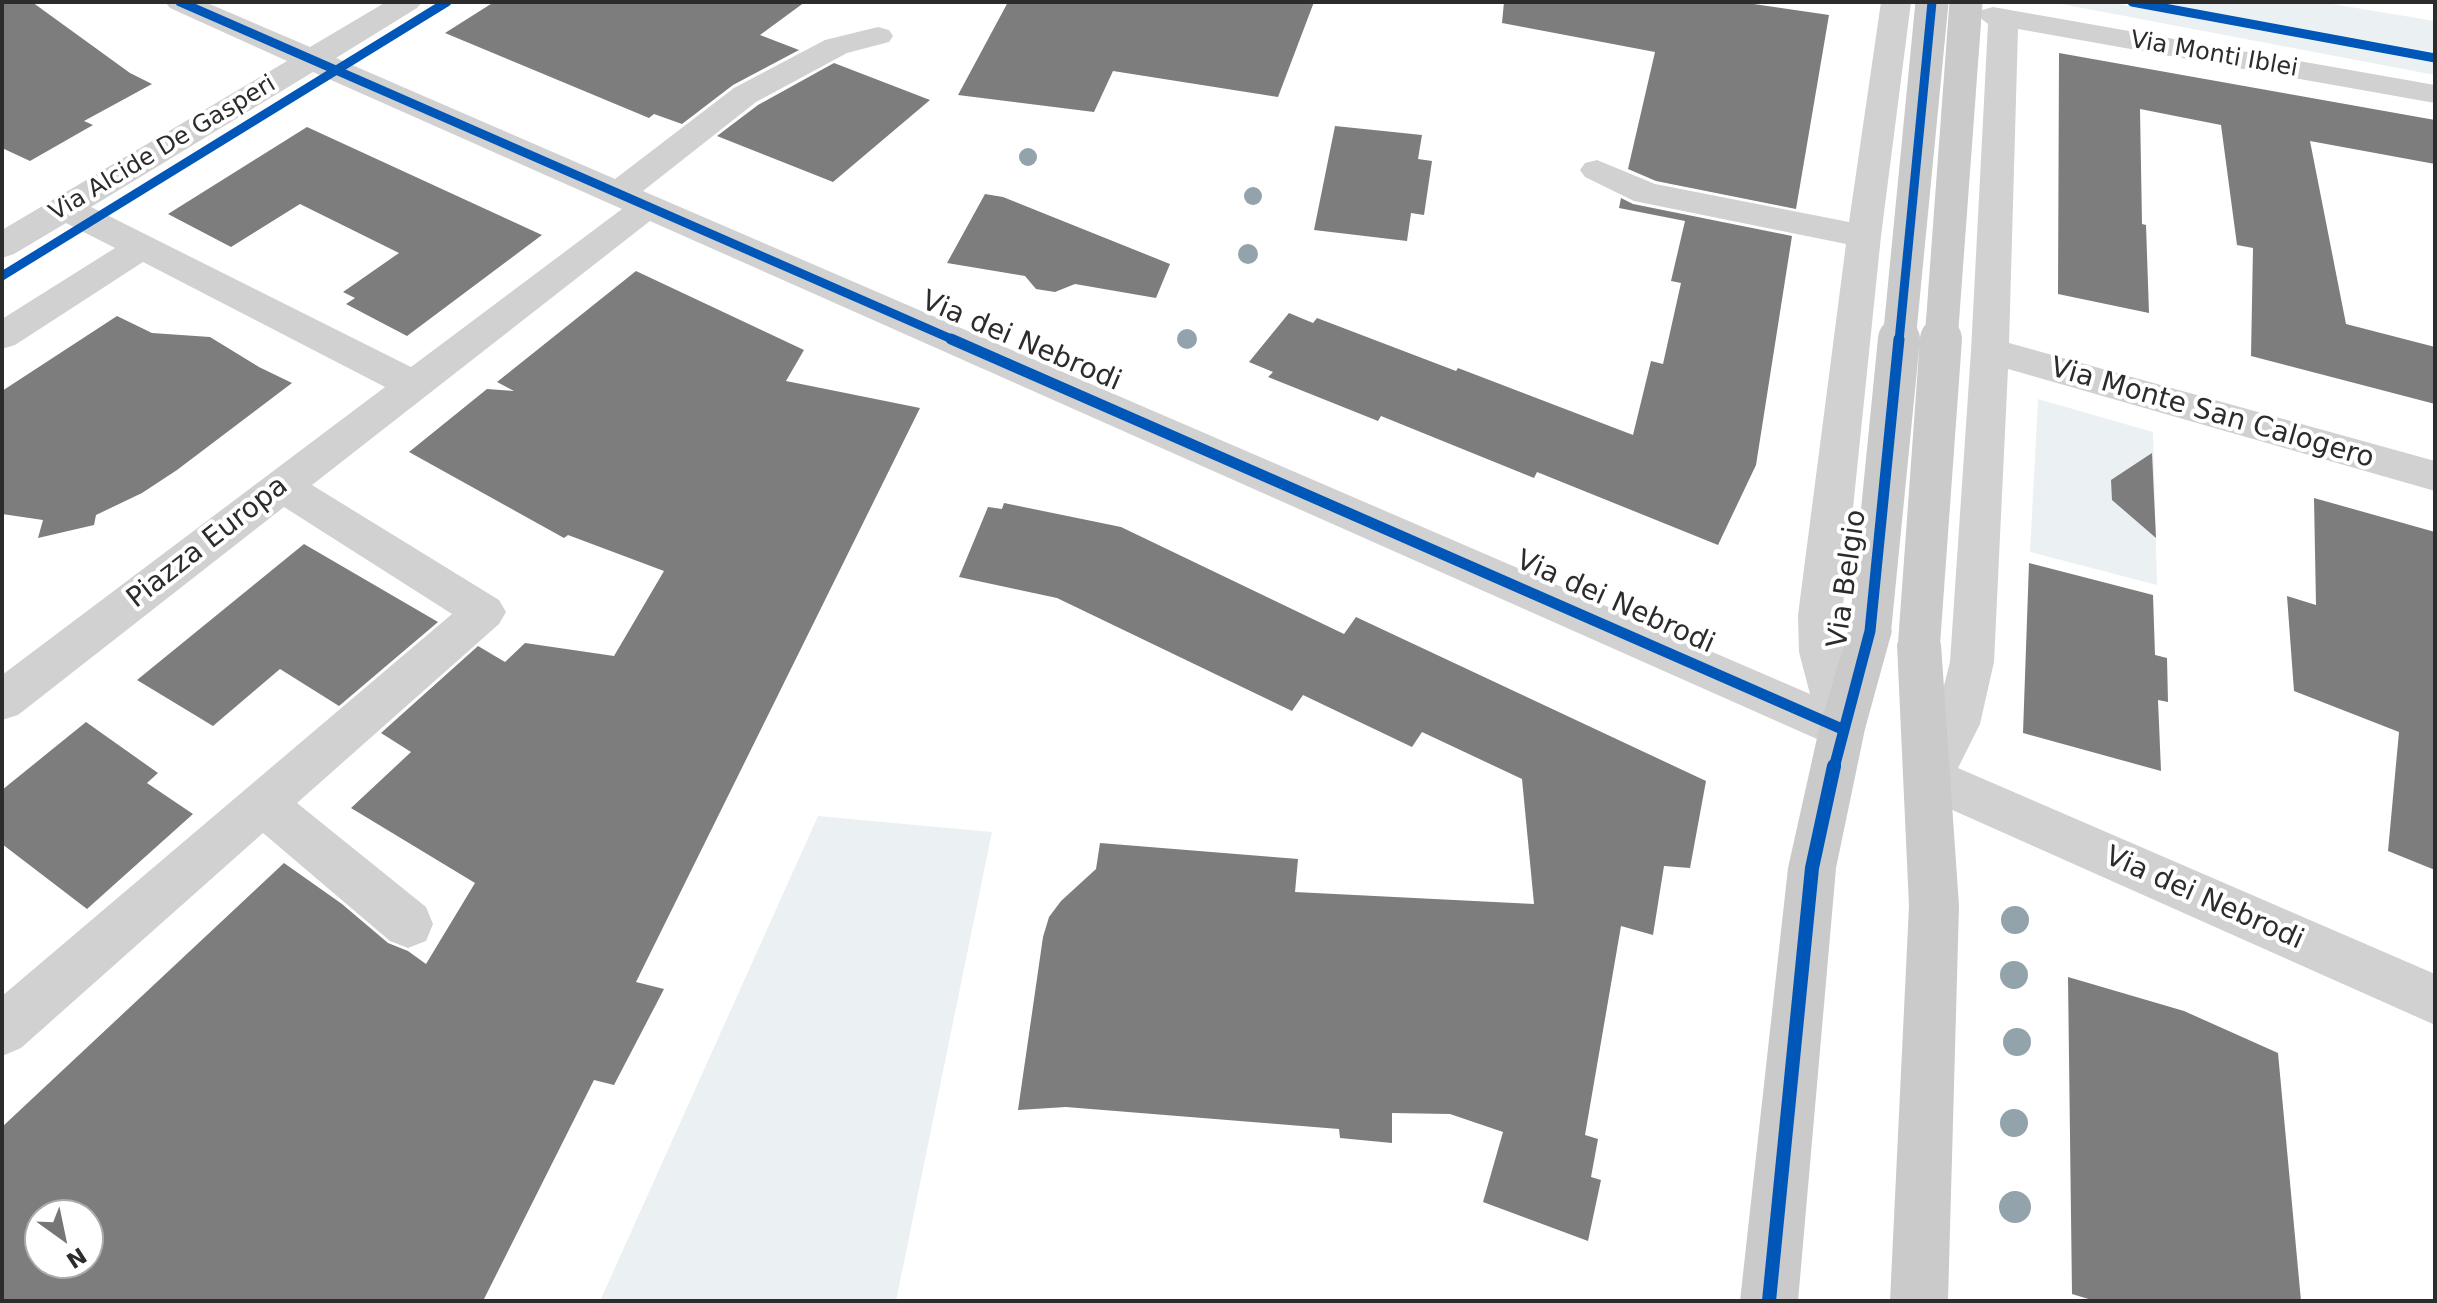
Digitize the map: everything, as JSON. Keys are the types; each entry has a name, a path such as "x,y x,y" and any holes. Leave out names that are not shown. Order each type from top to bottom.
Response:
{"street":[{"name":"Via dei Nebrodi","path":"180,2 1842,729"},
{"name":"Via Alcide De Gasperi","path":"2,246 407,2"},
{"name":"Via Belgio","path":"1842,729 1824,664 1820,615 1864,236 1896,2"},
{"name":"Via Belgio","path":"1769,1301 1812,868 1842,729 1870,631 1932,2"},
{"path":"1929,777 1957,724 1972,662 1990,351 1988,12"},
{"path":"1919,1301 1934,906 1919,644 1988,12"},
{"name":"Via Monti Iblei","path":"1988,12 2435,94"},
{"name":"Piazza Europa","path":"2,701 414,385 634,199 745,95 836,46 878,36"},
{"path":"1597,170 1646,193 1864,236"},
{"path":"65,208 414,385"},
{"path":"2,336 142,247"},
{"name":"Via Monte San Calogero","path":"1990,351 2435,476"},
{"path":"3,1027 484,612 281,486"},
{"name":"Via dei Nebrodi","path":"1929,777 2435,1000"},
{"path":"262,803 408,924"}],"shaded area":[{"path":"2051,2 2108,2 2435,63 2435,75"},
{"path":"2156,2 2320,2 2435,21 2435,53"},
{"path":"2038,399 2153,432 2157,585 2030,552"},
{"path":"818,816 992,832 896,1301 600,1301"}],"building":[{"path":"2,2 32,2 130,73 152,84 84,121 93,125 30,161 2,148"},
{"path":"494,2 805,2 760,35 799,50 733,85 682,124 654,114 649,118 445,33"},
{"path":"1008,2 1314,2 1278,97 1113,71 1094,112 958,95"},
{"path":"1504,2 1740,2 1829,15 1796,209 1656,181 1628,169 1655,52 1502,23"},
{"path":"2059,53 2435,120 2435,164 2310,141 2346,324 2435,347 2435,404 2251,356 2253,248 2237,245 2221,125 2140,109 2142,224 2146,225 2149,313 2058,294"},
{"path":"834,63 930,100 833,182 717,136 758,105"},
{"path":"1335,126 1422,135 1418,159 1432,161 1424,215 1411,213 1407,241 1314,230"},
{"path":"307,127 542,235 407,336 346,304 355,298 343,292 399,253 300,204 231,247 168,214"},
{"path":"985,194 1003,197 1170,264 1156,298 1075,284 1055,292 1036,289 1025,276 947,263"},
{"path":"1621,198 1633,204 1792,236 1756,465 1718,545 1537,472 1534,478 1381,416 1378,421 1268,377 1273,372 1249,362 1289,313 1313,323 1317,318 1633,435 1651,361 1663,364 1681,283 1671,281 1685,221 1619,208"},
{"path":"636,271 804,350 786,381 920,408 636,982 664,989 614,1085 594,1080 483,1301 2,1301 2,1127 284,863 342,904 388,943 408,951 426,964 475,883 351,808 411,752 381,733 478,646 505,662 525,643 614,656 664,571 568,535 564,538 409,452 487,389 514,391 497,382"},
{"path":"117,316 152,333 210,337 292,383 177,470 142,493 96,515 94,525 38,538 43,520 2,514 2,391"},
{"path":"2152,453 2156,538 2112,500 2111,480"},
{"path":"2314,498 2435,532 2435,870 2388,851 2399,732 2294,691 2287,596 2316,605"},
{"path":"1004,503 1121,527 1344,634 1356,617 1706,781 1690,868 1664,866 1653,935 1621,926 1585,1135 1598,1139 1591,1177 1601,1180 1588,1241 1483,1202 1503,1132 1450,1114 1392,1113 1392,1143 1340,1138 1339,1129 1066,1107 1018,1110 1043,937 1049,917 1061,901 1096,869 1100,843 1298,859 1295,892 1534,904 1522,779 1422,732 1412,747 1303,695 1292,711 1057,598 959,577 988,507 1002,509"},
{"path":"304,544 438,622 339,706 280,669 213,726 137,680"},
{"path":"2029,563 2153,595 2155,655 2167,658 2168,702 2158,700 2161,771 2023,733"},
{"path":"86,722 158,773 147,783 193,814 87,909 2,844 2,790"},
{"path":"2068,977 2184,1011 2278,1053 2301,1301 2095,1301 2072,1294"}],"cycle path":[{"path":"180,2 1842,729"},
{"path":"2,276 447,2"},
{"path":"1769,1301 1812,868 1842,729 1870,631 1932,2"},
{"path":"2132,2 2435,58"}]}
